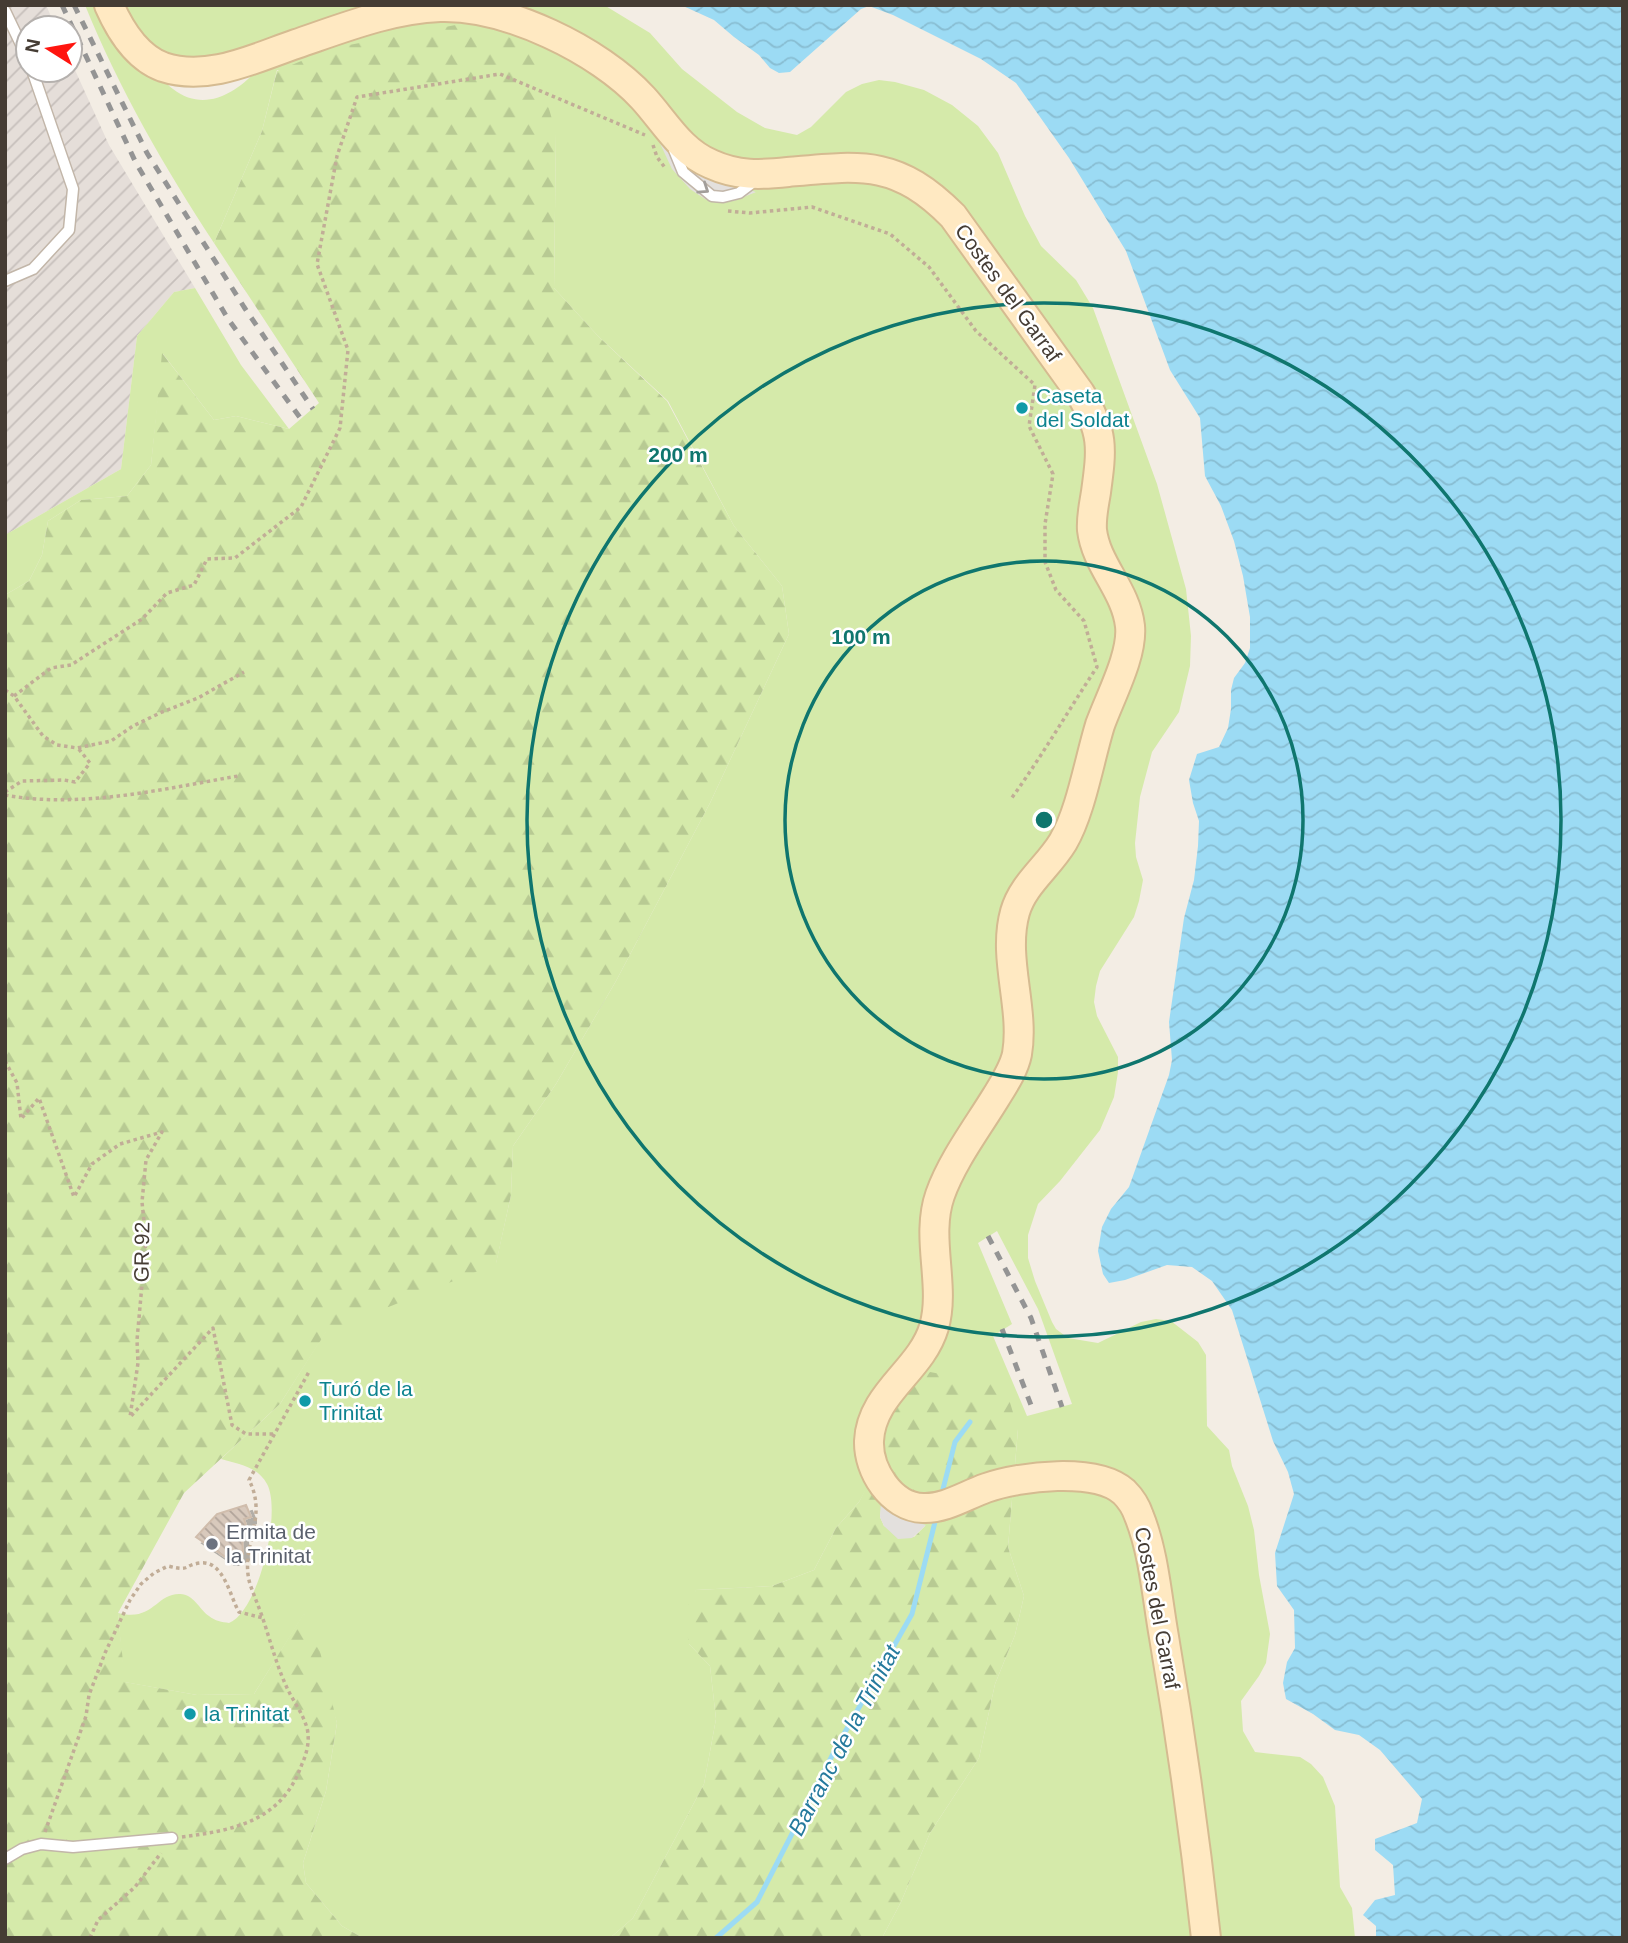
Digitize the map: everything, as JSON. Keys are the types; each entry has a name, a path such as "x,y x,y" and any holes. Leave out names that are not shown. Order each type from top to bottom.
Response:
{"main road":[{"name":"Costes del Garraf","path":"109,5 118,26 131,44 147,59 163,67 188,71 220,69 375,18 410,10 441,7 497,15 560,39 596,60 642,97 683,146 707,163 740,174 869,168 897,175 916,184 953,216 1094,415 1102,450 1092,520 1093,538 1097,554 1126,606 1130,640 1069,830 1060,848 1024,891 1016,907 1012,926 1019,1021 1017,1058 940,1195 935,1215 938,1297 936,1322 929,1341 915,1363 887,1395 874,1416 869,1439 872,1464 888,1490 906,1505 925,1509 951,1503 989,1487 1025,1479 1061,1477 1112,1484 1131,1500 1139,1514 1147,1541 1169,1667 1192,1816 1206,1938"}],"lane":[{"path":"5,11 14,30"},
{"path":"5,281 33,269 69,230 74,189 37,84"},
{"path":"5,1859 22,1849 41,1844 73,1847 173,1838"}],"path":[{"path":"14,696 51,668 71,665 142,619 167,593 194,585 207,559 235,558 301,508 340,428 348,349 317,264 337,156 357,97 500,74 650,137 657,157 671,174"},
{"path":"718,210 750,212 812,207 890,234 929,267 976,331 1035,385 1029,426 1053,474 1045,524 1045,562 1056,590 1084,621 1097,667 1041,757 1011,799"},
{"path":"5,690 14,696 43,736 57,745 77,748 111,741 133,726 198,698 244,672"},
{"path":"5,794 22,781 75,782 90,763 77,748"},
{"path":"5,794 36,800 135,794 238,776"},
{"name":"GR 92","path":"5,1061 17,1083 22,1119 39,1098 74,1196 92,1164 120,1144 162,1132 146,1160 142,1202 146,1241 137,1340 138,1363 130,1417 213,1328 232,1425 246,1434 275,1434"},
{"path":"90,1938 98,1920 135,1887 173,1838 228,1831 248,1823 268,1812 287,1795 300,1772 307,1752 307,1728 276,1662 247,1566 258,1507 256,1493 249,1480 310,1370"},
{"path":"41,1844 86,1716 97,1670 130,1600 141,1584 168,1566 183,1570 201,1563 212,1566 220,1572 239,1612 263,1618"}],"shaded area":[{"path":"5,5 46,5 50,14 14,14 14,84 81,84 109,145 195,288 174,292 137,336 121,469 5,535"},
{"path":"657,137 691,169 723,185 756,192 736,200 720,202 705,199 690,189 672,169"},
{"path":"881,1500 901,1518 926,1525 912,1538 898,1539 884,1526 880,1517"}],"green space":[{"path":"85,5 604,5 650,33 682,69 737,112 765,128 797,135 811,127 846,92 879,80 924,90 952,105 978,126 998,153 1041,246 1076,280 1093,308 1157,484 1186,589 1191,636 1190,666 1179,712 1152,752 1140,797 1135,843 1143,880 1139,901 1134,917 1100,971 1096,986 1094,1002 1097,1016 1118,1057 1114,1097 1100,1130 1038,1204 1028,1235 1028,1258 1052,1322 1056,1329 1068,1338 1098,1343 1141,1322 1156,1319 1171,1321 1198,1342 1206,1355 1207,1426 1229,1450 1232,1466 1248,1506 1270,1634 1266,1663 1241,1701 1243,1731 1255,1752 1300,1757 1323,1777 1335,1806 1340,1887 1352,1908 1355,1938 882,1938 901,1902 930,1833 979,1758 995,1684 1015,1635 1024,1596 1008,1547 1018,1429 885,1467 836,1528 814,1570 772,1586 696,1590 689,1644 710,1666 716,1719 704,1784 633,1918 610,1938 363,1938 342,1926 306,1883 303,1863 326,1791 337,1723 304,1614 254,1694 197,1695 124,1682 118,1613 139,1614 171,1595 184,1594 211,1618 229,1623 240,1615 250,1600 265,1559 272,1515 271,1497 267,1484 258,1473 221,1459 280,1404 326,1331 496,1263 511,1195 513,1146 556,1084 616,981 710,803 789,634 782,586 734,526 668,401 598,336 554,288 556,133 277,70 262,131 214,243 144,127","holes":["263,64 233,90 222,96 198,100 170,87 153,70","658,139 691,169 723,185 755,192 736,200 720,202","997,1231 1038,1309 1072,1404 1027,1416 993,1336 1012,1324 978,1243"]},
{"path":"461,24 530,43 556,133 554,288 598,336 667,401 734,526 782,586 789,634 710,803 616,981 556,1084 513,1146 511,1195 496,1264 326,1332 280,1404 184,1493 118,1613 125,1682 197,1695 254,1694 304,1613 320,1651 337,1723 326,1791 303,1863 306,1883 342,1926 363,1938 5,1938 5,595 29,581 42,555 48,521 81,500 127,496 151,465 162,353 214,420 236,416 289,429 319,403 214,243 262,131 277,71 333,48"},
{"path":"195,288 241,365 289,429 236,416 214,420 163,354 151,465 127,496 81,500 48,521 42,555 29,581 5,595 5,535 121,469 137,336 174,292"},
{"path":"930,1372 1005,1386 1018,1429 1008,1547 1024,1596 1015,1635 995,1684 979,1758 930,1833 901,1902 882,1938 610,1938 633,1918 704,1784 716,1719 710,1666 689,1644 684,1614 696,1590 772,1586 814,1570 836,1528 859,1502 867,1486 885,1467 887,1426 906,1391","holes":["882,1501 901,1518 925,1526 914,1537 884,1526 880,1517"]}],"water":[{"path":"681,5 1623,5 1623,1938 1376,1938 1376,1926 1363,1915 1375,1900 1395,1895 1393,1865 1375,1850 1375,1839 1417,1823 1422,1799 1380,1750 1359,1735 1335,1730 1286,1699 1283,1683 1287,1662 1295,1648 1294,1610 1277,1586 1275,1553 1294,1494 1288,1472 1273,1441 1232,1310 1212,1281 1192,1267 1167,1265 1109,1283 1103,1274 1098,1251 1102,1227 1111,1209 1129,1187 1172,1060 1169,1022 1184,918 1194,880 1198,846 1199,821 1189,780 1197,754 1219,747 1228,728 1234,678 1245,663 1250,648 1250,617 1243,576 1221,506 1205,476 1200,418 1170,370 1126,251 1069,158 1016,83 981,59 893,15 869,6 861,9 790,72 779,73 714,20"}],"building":[{"path":"246,1505 251,1517 244,1519 247,1529 242,1535 243,1554 230,1560 196,1537 217,1514"}],"waterway":[{"name":"Barranc de la Trinitat","path":"943,1489 955,1442 970,1422"},
{"name":"Barranc de la Trinitat","path":"716,1938 757,1902 836,1748 912,1614 935,1522"}],"railway":[{"path":"62,5 136,163 228,319 301,419"},
{"path":"74,5 147,153 244,307 313,409"},
{"path":"988,1236 1031,1318 1062,1407"},
{"path":"1002,1329 1034,1413"}],"place":[{"name":"Caseta del Soldat","path":"1022,408"},
{"name":"Turó de la Trinitat","path":"305,1401"},
{"name":"Ermita de la Trinitat","path":"212,1544"},
{"name":"la Trinitat","path":"190,1714"}]}
